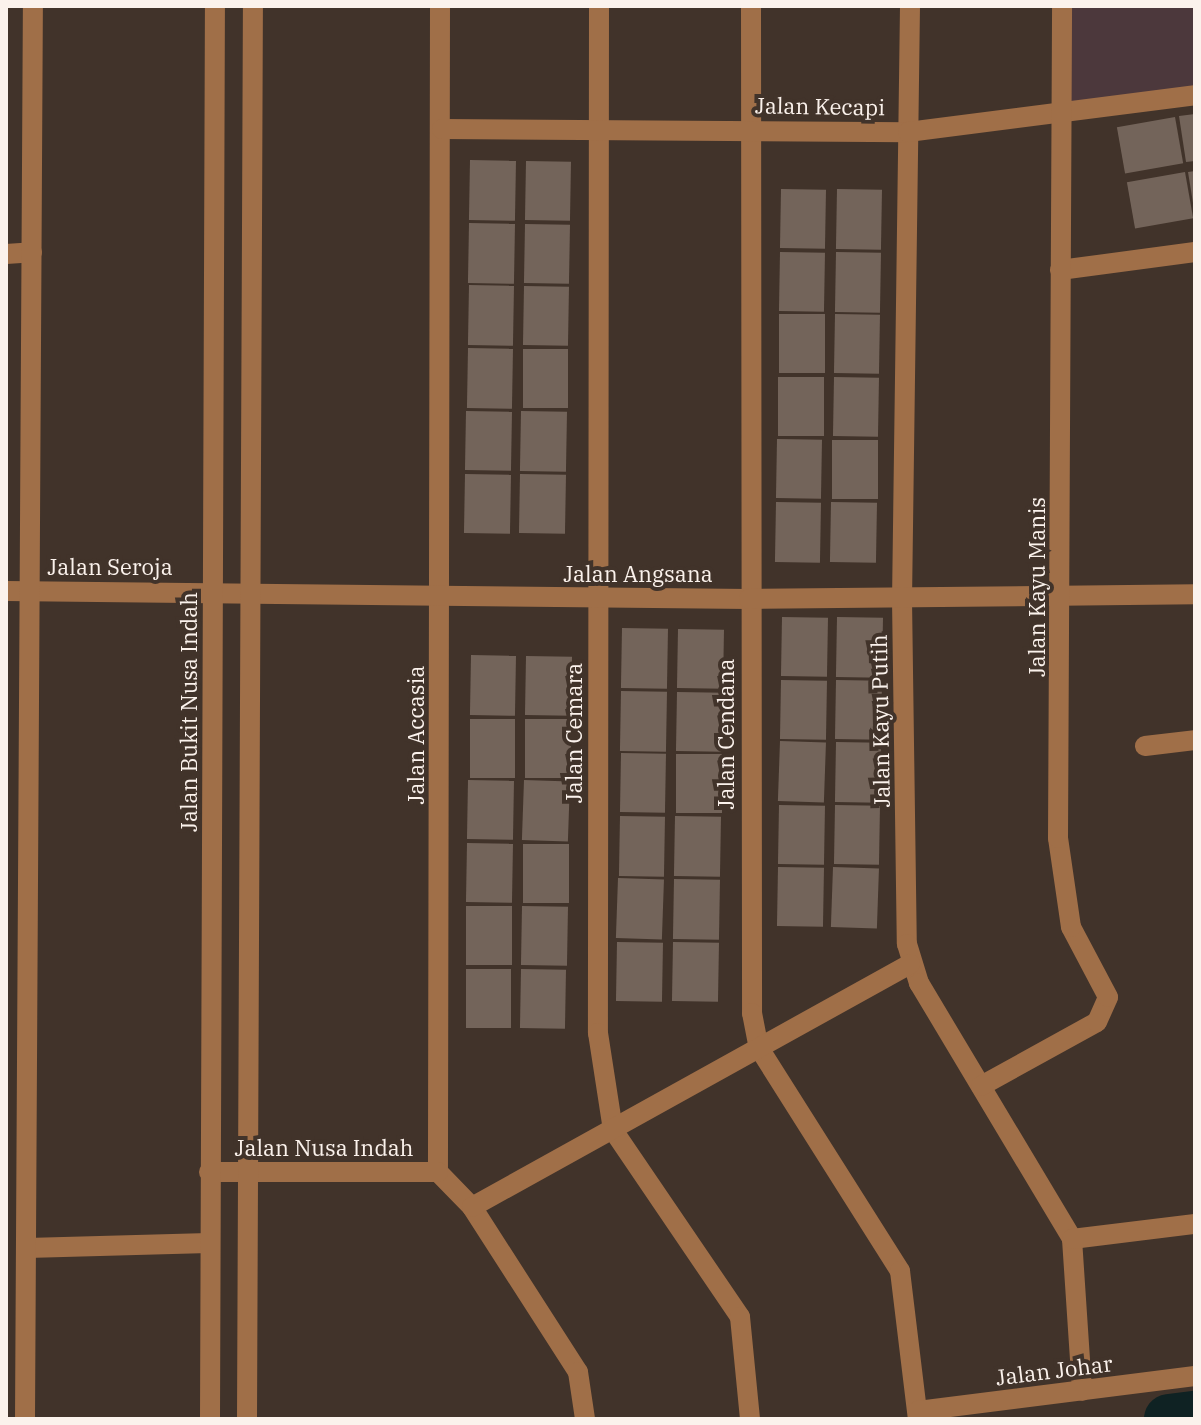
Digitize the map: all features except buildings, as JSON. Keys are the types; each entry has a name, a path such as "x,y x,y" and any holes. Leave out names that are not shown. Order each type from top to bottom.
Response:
{"street":[{"path":"25,1419 15,1284 27,1248 33,6"},
{"name":"Jalan Bukit Nusa Indah","path":"210,1419 215,6"},
{"path":"247,1419 245,1172 253,6"},
{"name":"Jalan Accasia","path":"438,1172 440,6"},
{"name":"Jalan Cemara","path":"599,6 598,1033 613,1130 740,1317 750,1419"},
{"name":"Jalan Cendana","path":"751,6 750,970 759,1048 900,1271 918,1415"},
{"name":"Jalan Kayu Putih","path":"910,6 902,599 910,964 1072,1239 1082,1391"},
{"name":"Jalan Kayu Manis","path":"981,1086 1097,1022 1108,997 1064,896 1060,270 1062,6"},
{"name":"Jalan Kecapi","path":"442,129 753,128 908,132 1061,116 1195,95"},
{"path":"6,254 32,252"},
{"path":"1060,270 1195,252"},
{"name":"Jalan Seroja","path":"6,591 214,591"},
{"name":"Jalan Angsana","path":"214,591 441,597 749,599 1195,594"},
{"path":"1145,746 1195,740"},
{"path":"472,1207 910,964"},
{"name":"Jalan Nusa Indah","path":"209,1172 438,1172"},
{"path":"438,1172 472,1207 578,1372 585,1419"},
{"path":"1072,1239 1195,1224"},
{"path":"27,1248 209,1243"},
{"name":"Jalan Johar","path":"918,1415 1195,1376"}],"shaded area":[{"path":"1070,6 1195,6 1195,90 1071,109"}],"waterway":[{"path":"1169,1419 1195,1416"}]}
